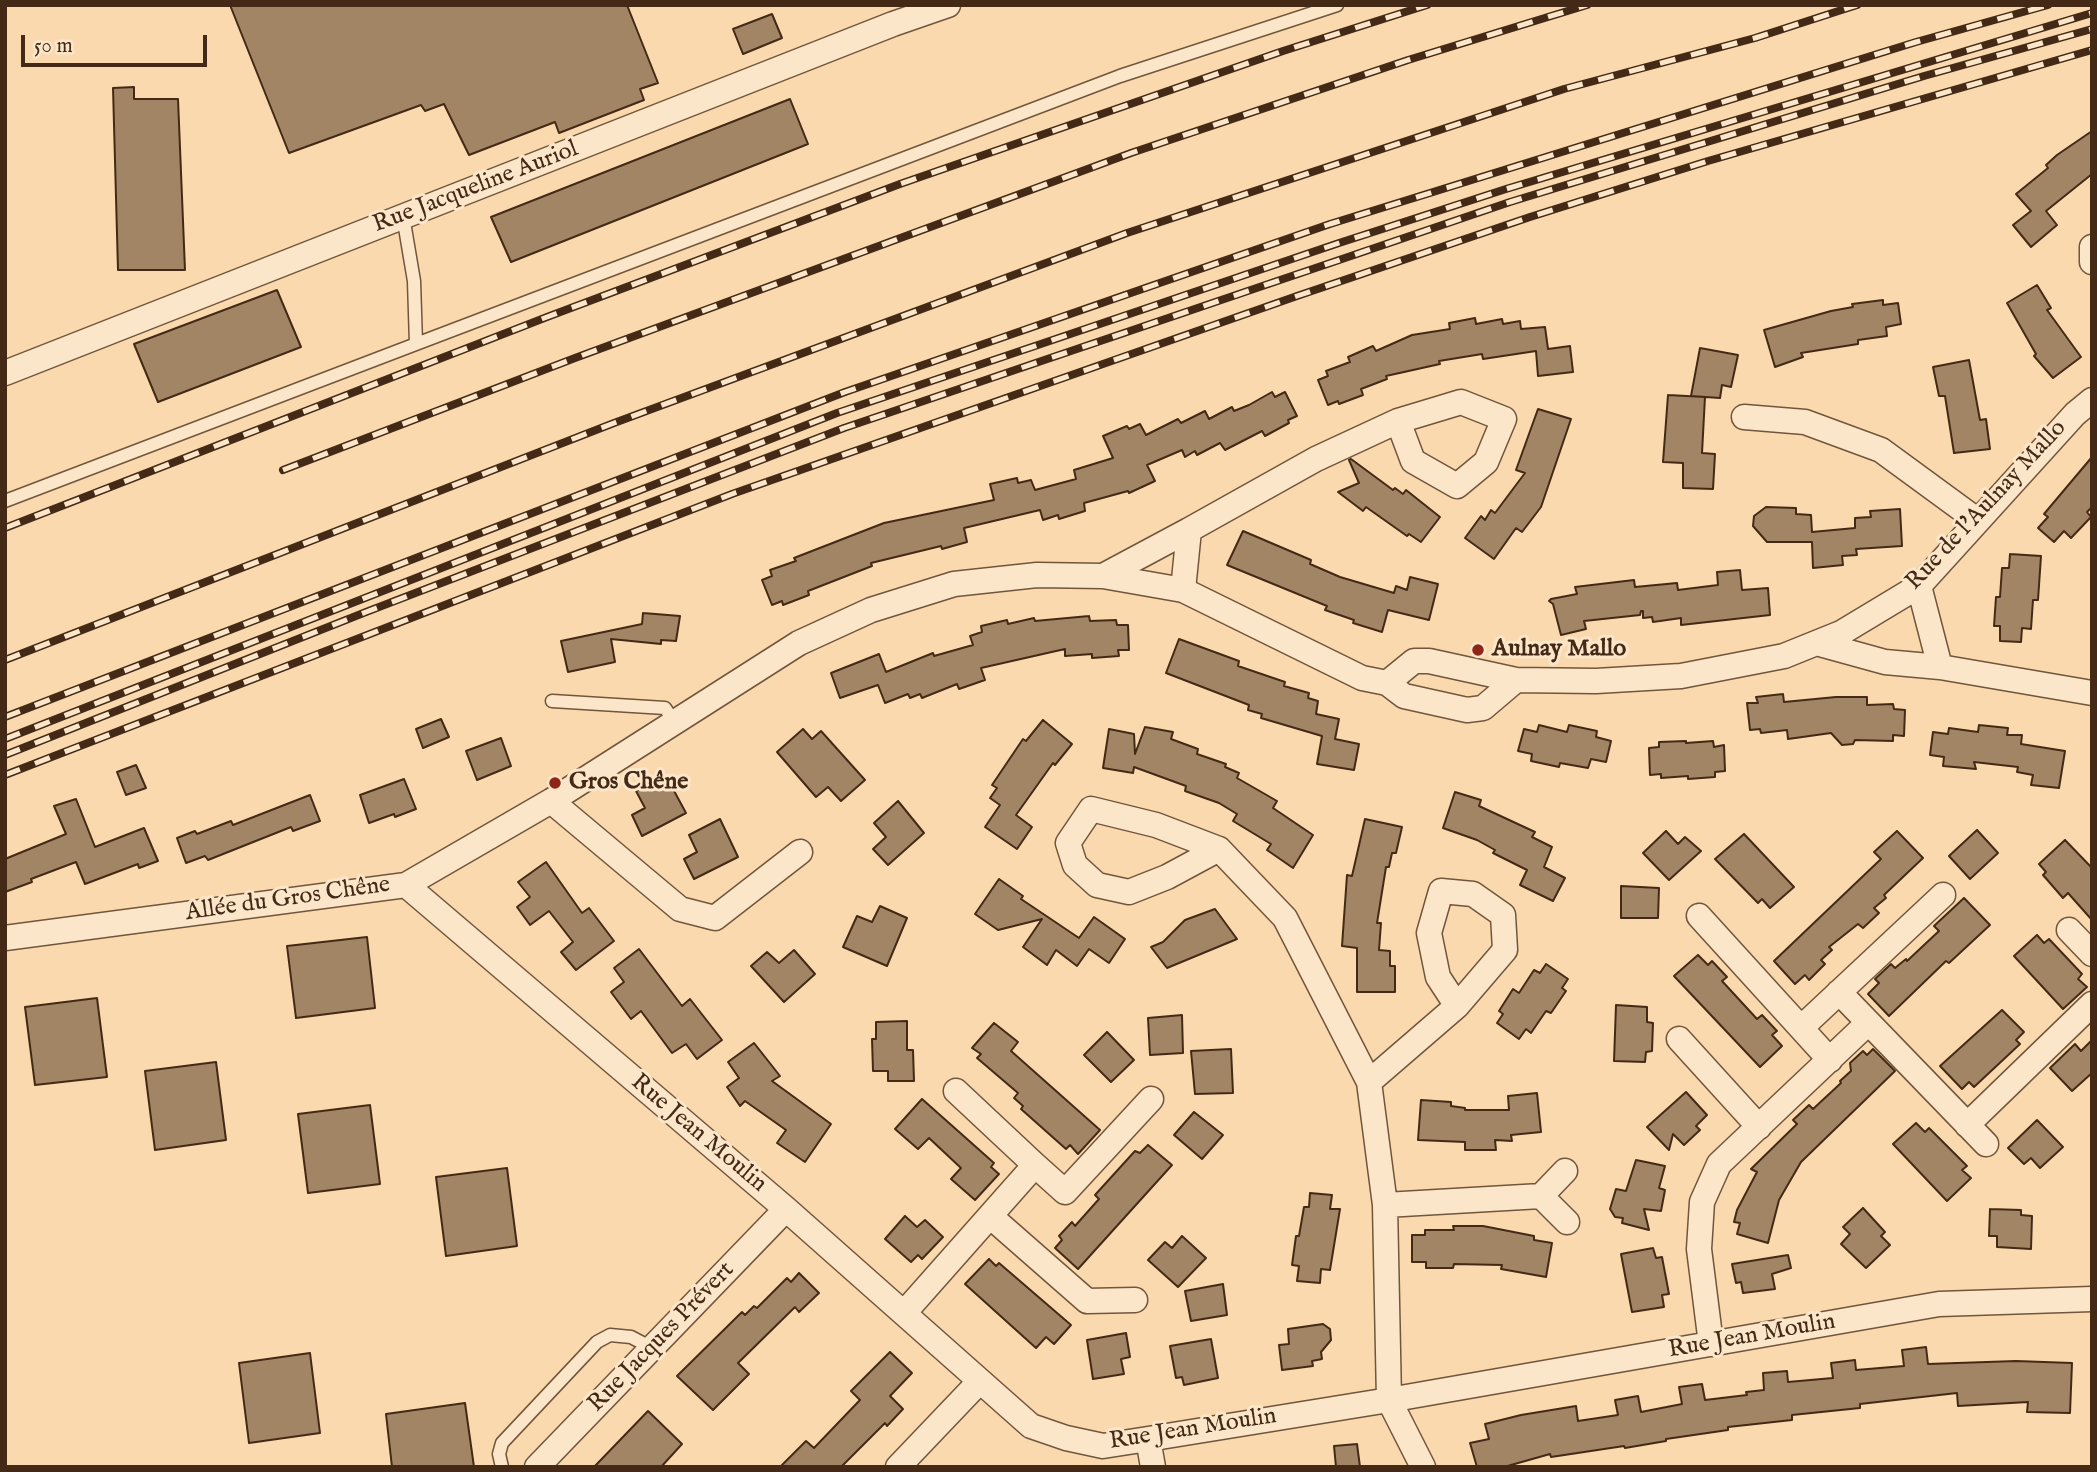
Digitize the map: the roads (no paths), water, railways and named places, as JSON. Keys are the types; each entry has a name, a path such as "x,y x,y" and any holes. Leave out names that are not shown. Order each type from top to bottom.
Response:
{"street":[{"name":"Rue Jacqueline Auriol","path":"5,373 893,24 948,5"},
{"path":"2092,247 2092,262"},
{"name":"Rue de l'Aulnay Mallo","path":"1387,683 1414,661 1429,661 1516,680 1596,681 1681,676 1784,656 1841,633 1919,586 2075,414 2092,400"},
{"path":"1744,417 1805,422 1881,450 1978,520"},
{"path":"1103,576 1316,460 1398,421"},
{"path":"1183,590 1189,530"},
{"path":"800,852 715,918 680,909 551,801 799,643 871,610 954,584 1038,575 1103,576 1183,590 1362,678 1387,683 1404,696 1467,710 1483,708 1516,680"},
{"path":"1919,586 1940,667"},
{"path":"1815,643 1885,662 1940,667 2092,693"},
{"name":"Allée du Gros Chêne","path":"5,938 406,885 551,801"},
{"path":"1219,849 1167,877 1129,892 1097,885 1075,865 1068,843 1091,809 1156,825 1219,849 1285,918 1369,1082 1385,1205 1389,1400 1423,1467"},
{"name":"Rue Jean Moulin","path":"406,885 786,1209 1031,1426 1066,1438 1103,1446 1389,1400 1939,1304 2092,1299"},
{"path":"1802,1027 1943,895"},
{"path":"1699,916 1830,1060"},
{"path":"2069,930 2092,954"},
{"path":"1839,992 1986,1144"},
{"path":"1369,1082 1457,1006"},
{"path":"1967,1125 2088,1015"},
{"path":"1711,1344 1699,1249 1702,1202 1719,1164 1868,1023"},
{"path":"1679,1039 1759,1127"},
{"path":"956,1091 1065,1192 1151,1099"},
{"path":"904,1313 1035,1165"},
{"path":"1385,1205 1541,1196 1565,1171"},
{"path":"1541,1196 1567,1222"},
{"name":"Rue Jacques Prévert","path":"537,1467 786,1209"},
{"path":"990,1216 1087,1301 1135,1300"},
{"path":"898,1467 980,1381"},
{"path":"1148,1439 1153,1467"}],"lane":[{"path":"5,501 1120,76 1337,5"},
{"path":"403,216 414,281 416,344"},
{"path":"552,701 665,708 675,723"},
{"path":"502,1467 499,1454 502,1443 597,1342 610,1335 631,1337 652,1348"}],"railway":[{"path":"5,528 547,317 900,184 1283,51 1427,5"},
{"path":"283,470 575,358 1131,153 1408,60 1587,5"},
{"path":"5,660 614,423 1127,233 1564,89 1755,38 1857,5"},
{"path":"5,717 845,392 1330,224 1916,42 2048,5"},
{"path":"5,739 837,413 1506,189 2092,13"},
{"path":"5,755 366,612 844,428 1510,202 1924,76 2092,29"},
{"path":"5,775 732,494 1297,296 1530,217 1708,161 2092,50"}],"place":[{"name":"Aulnay Mallo","path":"1478,650"},
{"name":"Gros Chêne","path":"555,783"}]}
